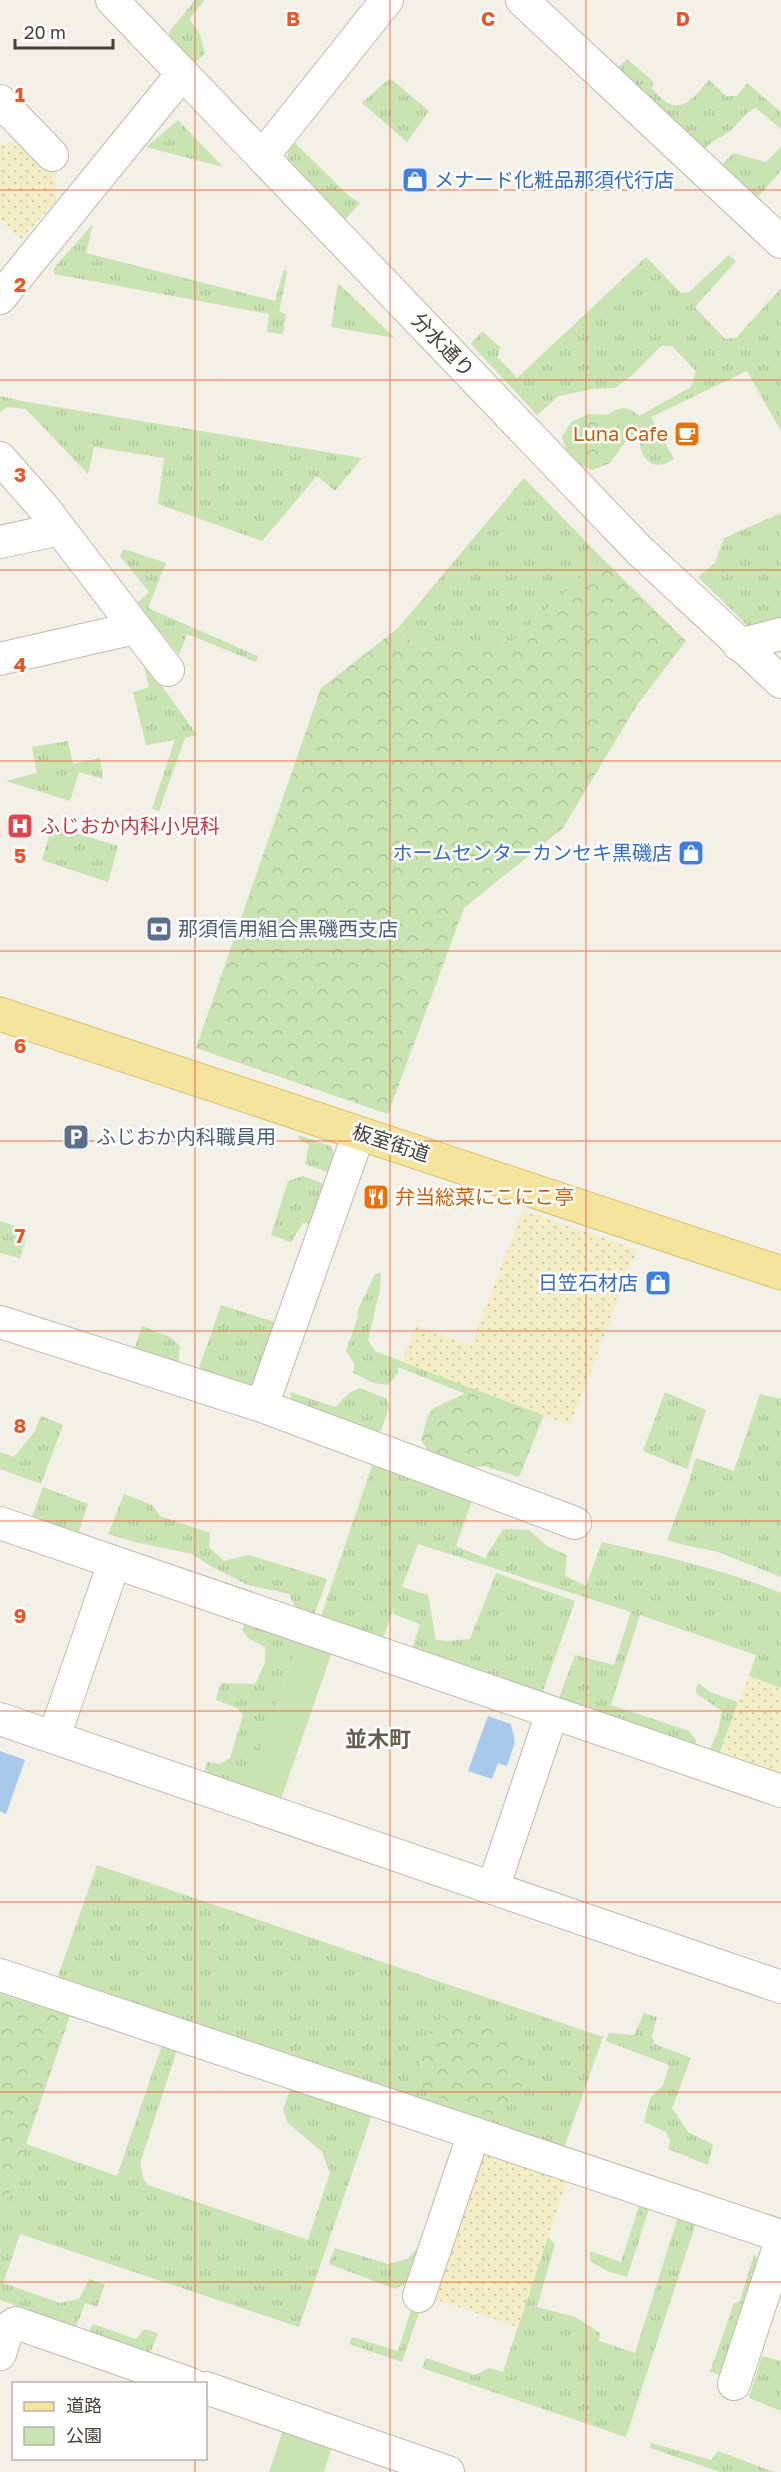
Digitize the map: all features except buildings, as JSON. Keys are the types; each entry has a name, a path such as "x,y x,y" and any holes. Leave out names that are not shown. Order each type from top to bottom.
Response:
{"main road":[{"name":"板室街道","path":"0,1014 781,1273"}],"street":[{"name":"分水通り","path":"112,0 639,550 781,682"},
{"path":"262,157 387,0"},
{"path":"522,0 781,242"},
{"path":"0,298 182,74"},
{"path":"4,112 52,155"},
{"path":"0,458 60,529 168,670"},
{"path":"0,542 60,529"},
{"path":"0,659 135,628"},
{"path":"739,645 781,634"},
{"path":"262,1406 359,1133"},
{"path":"0,1322 262,1406 575,1523"},
{"path":"0,1523 781,1791"},
{"path":"54,1737 114,1563"},
{"path":"493,1888 552,1713"},
{"path":"0,1719 781,1987"},
{"path":"0,1975 781,2236"},
{"path":"419,2296 474,2133"},
{"path":"734,2384 781,2241"},
{"path":"0,2354 8,2328 16,2323 185,2382"},
{"path":"207,2388 448,2472"}],"green space":[{"path":"195,0 205,0 189,19 199,32 205,53 194,64 171,40 169,32"},
{"path":"627,59 654,82 652,89 668,103 676,105 687,102 709,80 726,96 737,96 747,83 781,112 781,129 756,108 747,113 730,131 711,143 703,152 615,71"},
{"path":"390,78 429,111 407,142 362,103"},
{"path":"178,120 223,167 146,147"},
{"path":"295,143 349,196 360,203 345,220 287,160 288,151"},
{"path":"781,147 781,171 756,199 721,166 733,153 766,162"},
{"path":"93,224 86,253 275,301 284,269 287,272 279,312 286,314 283,334 267,332 269,314 54,274 54,268"},
{"path":"729,255 736,261 695,307 725,339 736,338 781,288 781,431 747,371 651,417 674,459 661,465 655,465 650,463 643,454 640,440 626,441 625,429 607,415 623,408 639,416 691,387 696,371 672,346 661,346 631,376 615,388 593,389 559,396 537,415 471,344 482,331 500,347 498,358 517,378 646,257 681,293 689,292"},
{"path":"338,283 395,338 331,327"},
{"path":"0,396 362,458 335,491 317,476 262,541 158,504 164,458 94,447 88,474 26,409 7,407 0,413"},
{"path":"589,414 607,415 625,429 626,441 610,463 592,470 572,458 562,437 571,422"},
{"path":"524,478 602,558 513,641 419,649 398,628"},
{"path":"781,513 781,618 750,628 698,577 715,563 724,538"},
{"path":"124,549 166,563 148,608 258,656 256,662 187,634 179,655 137,603 149,592 120,556"},
{"path":"602,558 686,641 637,705 563,828 464,908 388,1114 196,1048 321,688 398,628 419,649 513,641"},
{"path":"145,662 197,735 185,738 159,811 152,809 175,740 146,745 133,692 149,687"},
{"path":"68,741 73,764 100,758 103,779 79,772 70,801 6,781 37,773 32,747"},
{"path":"52,826 118,846 108,882 42,860"},
{"path":"298,1135 331,1146 335,1157 327,1172 305,1164 309,1145 299,1140"},
{"path":"303,1176 322,1183 327,1190 316,1225 303,1223 291,1242 271,1235 288,1181"},
{"path":"0,1221 28,1230 20,1258 0,1253"},
{"path":"381,1273 380,1289 368,1340 375,1351 474,1389 466,1394 398,1367 398,1373 388,1385 373,1383 353,1373 355,1365 346,1351 358,1317 357,1312 375,1274"},
{"path":"221,1305 278,1323 258,1384 245,1388 198,1371"},
{"path":"142,1326 170,1337 180,1346 178,1365 134,1350"},
{"path":"360,1388 387,1399 389,1407 381,1431 370,1432 292,1402 290,1392 335,1407 349,1393"},
{"path":"474,1389 544,1415 519,1477 484,1466 467,1468 436,1462 421,1440 428,1415 434,1408"},
{"path":"665,1392 706,1410 687,1469 643,1451"},
{"path":"760,1394 781,1399 781,1577 715,1551 667,1540 696,1458 734,1471"},
{"path":"41,1416 63,1425 41,1484 0,1469 0,1452 14,1457 35,1431"},
{"path":"374,1460 474,1495 456,1546 485,1558 503,1529 529,1530 547,1546 567,1555 565,1576 586,1586 602,1542 715,1570 781,1593 781,1688 749,1676 756,1655 640,1615 611,1705 689,1731 696,1740 695,1747 558,1701 575,1655 614,1665 631,1612 418,1544 402,1587 428,1595 436,1640 470,1639 496,1573 575,1601 542,1694 412,1649 420,1624 393,1614 395,1605 383,1638 321,1616"},
{"path":"43,1487 88,1504 77,1537 31,1520"},
{"path":"124,1494 152,1505 160,1516 210,1533 209,1547 224,1561 249,1555 327,1579 314,1616 297,1611 289,1594 248,1585 192,1554 108,1534"},
{"path":"245,1622 299,1641 247,1787 204,1772 207,1762 220,1764 230,1758 243,1715 237,1708 216,1700 221,1683 255,1684 265,1663 265,1647 249,1639 242,1630"},
{"path":"299,1641 332,1652 281,1799 247,1787"},
{"path":"698,1683 712,1693 738,1702 719,1754 709,1751 718,1731 722,1711 697,1694"},
{"path":"97,1865 603,2037 564,2148 57,1979"},
{"path":"0,1994 70,2016 0,2220"},
{"path":"462,2013 506,2030 528,2059 520,2094 493,2118 431,2095 416,2081 423,2044 440,2019"},
{"path":"644,2013 657,2017 652,2036 655,2044 691,2058 672,2108 689,2133 713,2144 708,2165 668,2149 670,2141 666,2132 644,2122 650,2098 663,2085 669,2065 606,2041 609,2033 634,2035"},
{"path":"163,2042 178,2047 140,2163 144,2180 148,2185 308,2240 330,2173 322,2152 288,2123 283,2110 291,2087 373,2112 299,2327 20,2234 3,2283 60,2303 79,2299 89,2279 105,2284 97,2307 85,2303 76,2327 0,2300 0,2220 26,2144 117,2176"},
{"path":"640,2204 650,2206 627,2277 607,2271 590,2261 590,2251 621,2262"},
{"path":"678,2217 696,2223 626,2437 422,2368 426,2358 475,2375 489,2368 503,2372 548,2237 555,2244 537,2307 575,2317 600,2333 599,2341 635,2353"},
{"path":"423,2240 412,2281 395,2289 329,2264 335,2248 388,2264 408,2259"},
{"path":"754,2254 761,2265 725,2376 710,2372 734,2303 740,2301"},
{"path":"414,2301 422,2304 402,2362 349,2344 352,2337 398,2351"},
{"path":"93,2324 136,2339 144,2329 158,2333 150,2353 89,2331"},
{"path":"762,2356 781,2361 781,2411 749,2398"},
{"path":"284,2427 333,2443 324,2472 269,2472"},
{"path":"651,2443 711,2460 718,2451 774,2472 720,2472 650,2448"}],"sand":[{"path":"22,142 56,173 56,201 21,239 0,219 0,145"},
{"path":"523,1210 637,1250 570,1425 402,1362 416,1325 471,1345"},
{"path":"749,1676 781,1688 781,1775 719,1754"},
{"path":"480,2146 569,2175 518,2327 429,2297"}],"water":[{"path":"488,1716 511,1724 515,1742 507,1766 498,1763 492,1779 468,1771"},
{"path":"0,1751 25,1760 6,1814 0,1811"}],"place":[{"name":"メナード化粧品那須代行店","path":"415,180"},
{"name":"Luna Cafe","path":"687,434"},
{"name":"ふじおか内科小児科","path":"20,826"},
{"name":"ホームセンターカンセキ黒磯店","path":"691,853"},
{"name":"那須信用組合黒磯西支店","path":"159,929"},
{"name":"ふじおか内科職員用","path":"76,1137"},
{"name":"弁当総菜にこにこ亭","path":"376,1197"},
{"name":"日笠石材店","path":"658,1283"}],"district":[{"name":"並木町","path":"378,1739"}]}
